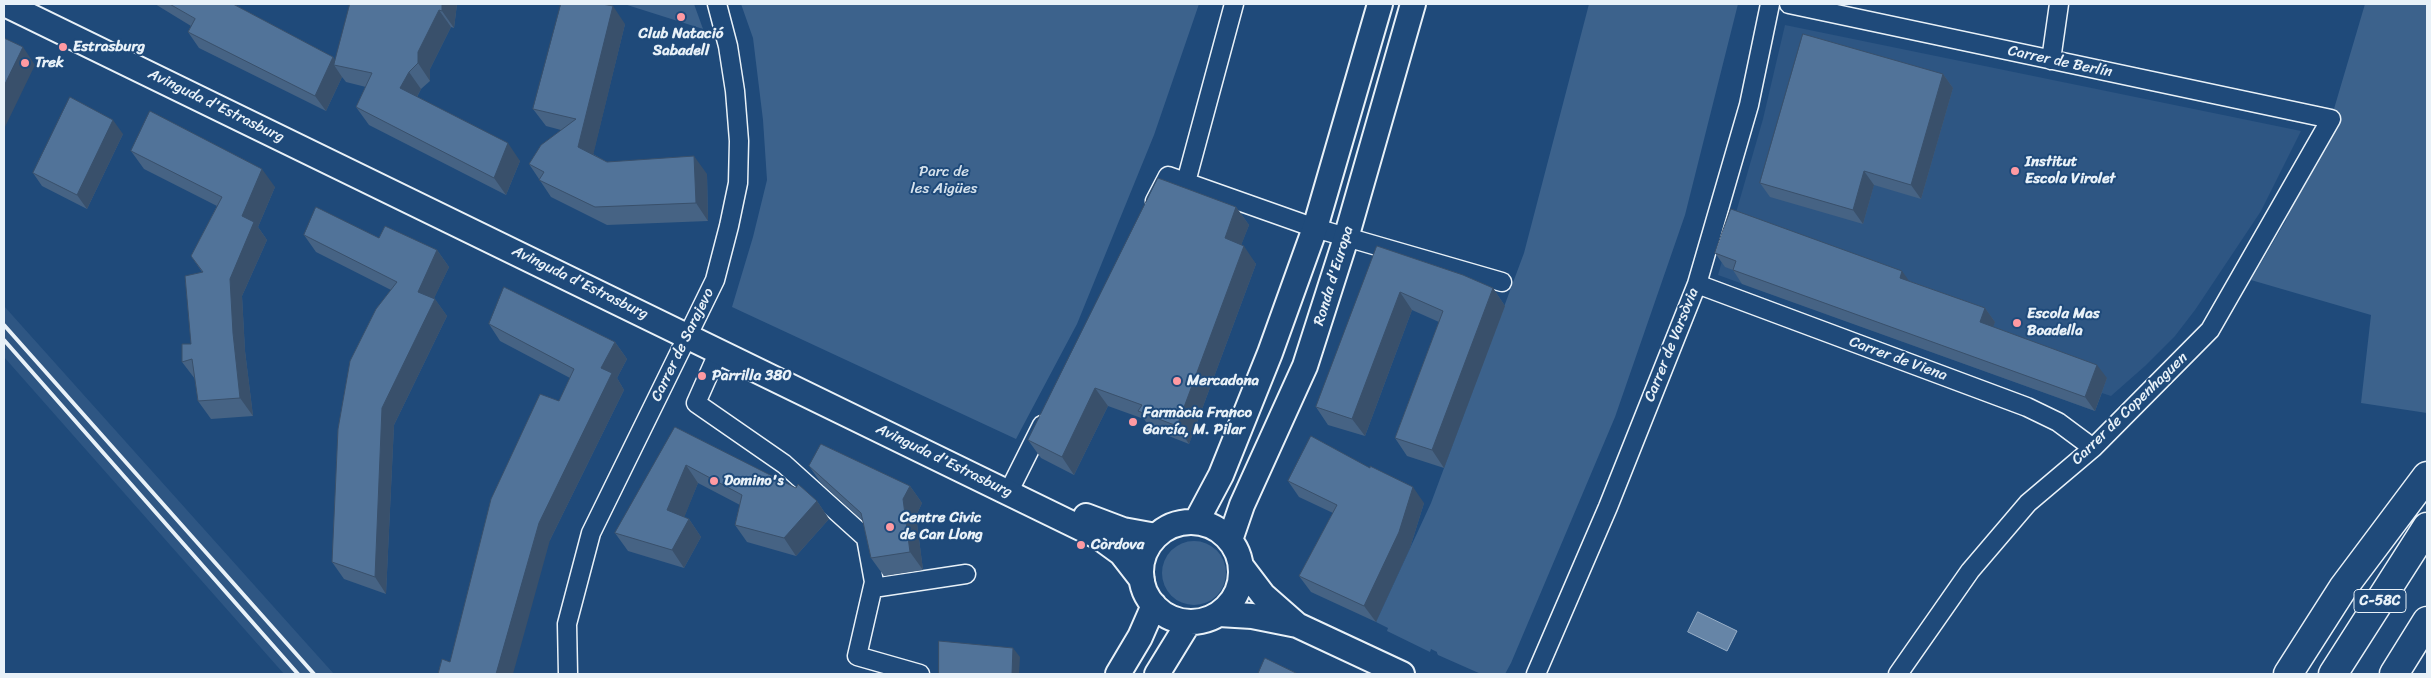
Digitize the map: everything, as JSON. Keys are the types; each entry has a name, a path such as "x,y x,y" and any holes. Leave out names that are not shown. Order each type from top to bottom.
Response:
{"highway":[{"path":"2288,674 2343,588 2427,476"},
{"name":"C-58C","path":"2333,674 2427,528"},
{"name":"C-58C","path":"2394,674 2427,621"}],"main road":[{"name":"Avinguda d'Estrasburg","path":"5,4 636,310 691,331 719,351 1099,537 1121,553 1142,580"},
{"name":"Avinguda d'Estrasburg","path":"35,4 691,331 1013,483 1098,521 1123,530 1156,536"},
{"path":"1196,522 1222,475 1270,353 1315,228 1380,4"},
{"name":"Ronda d'Europa","path":"1230,540 1242,506 1305,366 1346,238 1413,4"},
{"path":"1241,566 1242,578 1237,594 1227,608 1219,614 1200,622 1178,621 1166,617 1154,605 1146,593 1142,580 1143,556 1156,536 1180,523 1196,522 1214,527 1230,540 1241,566 1263,595 1297,625"},
{"path":"1118,674 1140,637 1154,605"},
{"path":"1219,614 1252,616 1297,625 1402,674"},
{"path":"1157,674 1189,622"}],"street":[{"name":"Carrer de Sarajevo","path":"568,674 567,624 592,533 691,331 720,266 738,183 739,141 735,91 728,46 716,4"},
{"path":"1186,182 1234,4"},
{"name":"Carrer de Varsòvia","path":"1536,674 1608,507 1697,284 1749,105 1770,4"},
{"name":"Carrer de Berlín","path":"1788,4 2331,119"},
{"path":"2051,60 2059,4"},
{"name":"Carrer de Copenhaguen","path":"1898,674 1970,571 2028,503 2092,448 2210,330 2331,119"},
{"path":"1146,220 1168,176 1346,238 1502,282"},
{"name":"Carrer de Viena","path":"1697,284 2026,407 2058,422 2092,448"},
{"path":"719,351 696,403 784,464 866,538 872,588 857,656 920,674"},
{"path":"1013,483 1048,412"},
{"path":"872,588 966,574"}],"shaded area":[{"name":"Institut Escola Virolet","path":"1785,25 2301,131 2261,211 2195,310 2175,336 2145,366 2111,396 2102,393 2095,411 1718,275 1763,119"},
{"path":"4,306 334,674 284,674 4,357"},
{"path":"1698,612 1737,631 1727,651 1688,632"}],"green space":[{"name":"Club Natació Sabadell","path":"624,4 694,4 703,29"},
{"name":"Parc de les Aigües","path":"741,4 1199,4 1154,135 1077,324 1016,439 732,307 753,237 767,180 763,120 753,38"},
{"path":"1589,4 1738,4 1685,215 1615,417 1511,663 1505,674 1481,674 1438,655 1438,653 1437,655 1437,652 1431,649 1430,652 1387,631 1388,628 1376,622 1431,503 1524,253"},
{"path":"2365,4 2427,4 2427,413 2361,403 2371,315 2251,280 2285,222 2331,119"},
{"path":"1188,541 1200,541 1217,550 1224,561 1226,573 1224,585 1217,596 1200,605 1188,605 1176,600 1167,591 1162,579 1162,567 1167,555 1176,546"}],"building":[{"path":"170,4 233,4 333,57 315,96 188,32 195,19"},
{"path":"350,4 442,4 442,11 439,10 418,52 418,63 409,72 400,88 508,143 494,178 356,107 372,73 334,65"},
{"path":"561,4 602,4 613,6 578,147 607,162 694,156 696,203 595,207 539,180 544,172 529,164 541,145 576,119 533,109"},
{"path":"1803,34 1943,74 1911,185 1864,171 1853,210 1760,183"},
{"path":"4,38 23,47 4,86"},
{"path":"70,97 113,120 77,195 33,173"},
{"path":"150,111 262,169 242,216 254,222 230,279 233,333 240,398 198,401 192,359 182,362 182,344 191,344 185,276 203,272 191,256 222,197 131,151"},
{"path":"1158,178 1236,207 1225,238 1244,246 1177,426 1138,411 1142,405 1095,388 1062,457 1028,440"},
{"path":"316,207 379,238 385,226 437,250 418,292 435,299 382,408 375,577 332,562 338,429 350,361 376,309 397,282 304,235"},
{"path":"1731,209 1902,271 1900,278 1985,308 1980,322 2097,365 2085,397 1733,270 1736,261 1715,253"},
{"path":"1377,246 1463,275 1493,288 1432,450 1395,438 1443,311 1400,292 1352,419 1316,407"},
{"path":"504,287 615,342 601,368 612,373 539,523 496,674 438,674 442,659 450,662 491,499 540,394 559,401 574,369 489,324"},
{"path":"675,427 796,488 798,484 817,501 784,538 735,525 742,495 686,465 667,510 689,519 672,550 615,533"},
{"path":"1311,436 1370,468 1370,466 1413,487 1399,532 1364,606 1299,576 1337,505 1288,481"},
{"name":"Centre Civic de Can Llong","path":"821,444 910,486 903,499 910,552 871,558 861,513 809,466"},
{"path":"939,641 1013,648 1012,674 939,674"},
{"path":"1265,658 1298,674 1258,674"}],"railway":[{"path":"4,325 314,674"},
{"path":"4,340 298,674"}],"place":[{"name":"Club Natació Sabadell","path":"681,17"},
{"name":"Estrasburg","path":"63,47"},
{"name":"Trek","path":"25,63"},
{"name":"Institut Escola Virolet","path":"2015,171"},
{"name":"Escola Mas Boadella","path":"2017,323"},
{"name":"Parrilla 380","path":"702,376"},
{"name":"Mercadona","path":"1177,381"},
{"name":"Farmàcia Franco García, M. Pilar","path":"1133,422"},
{"name":"Domino's","path":"714,481"},
{"name":"Centre Civic de Can Llong","path":"890,527"},
{"name":"Còrdova","path":"1081,545"}]}
